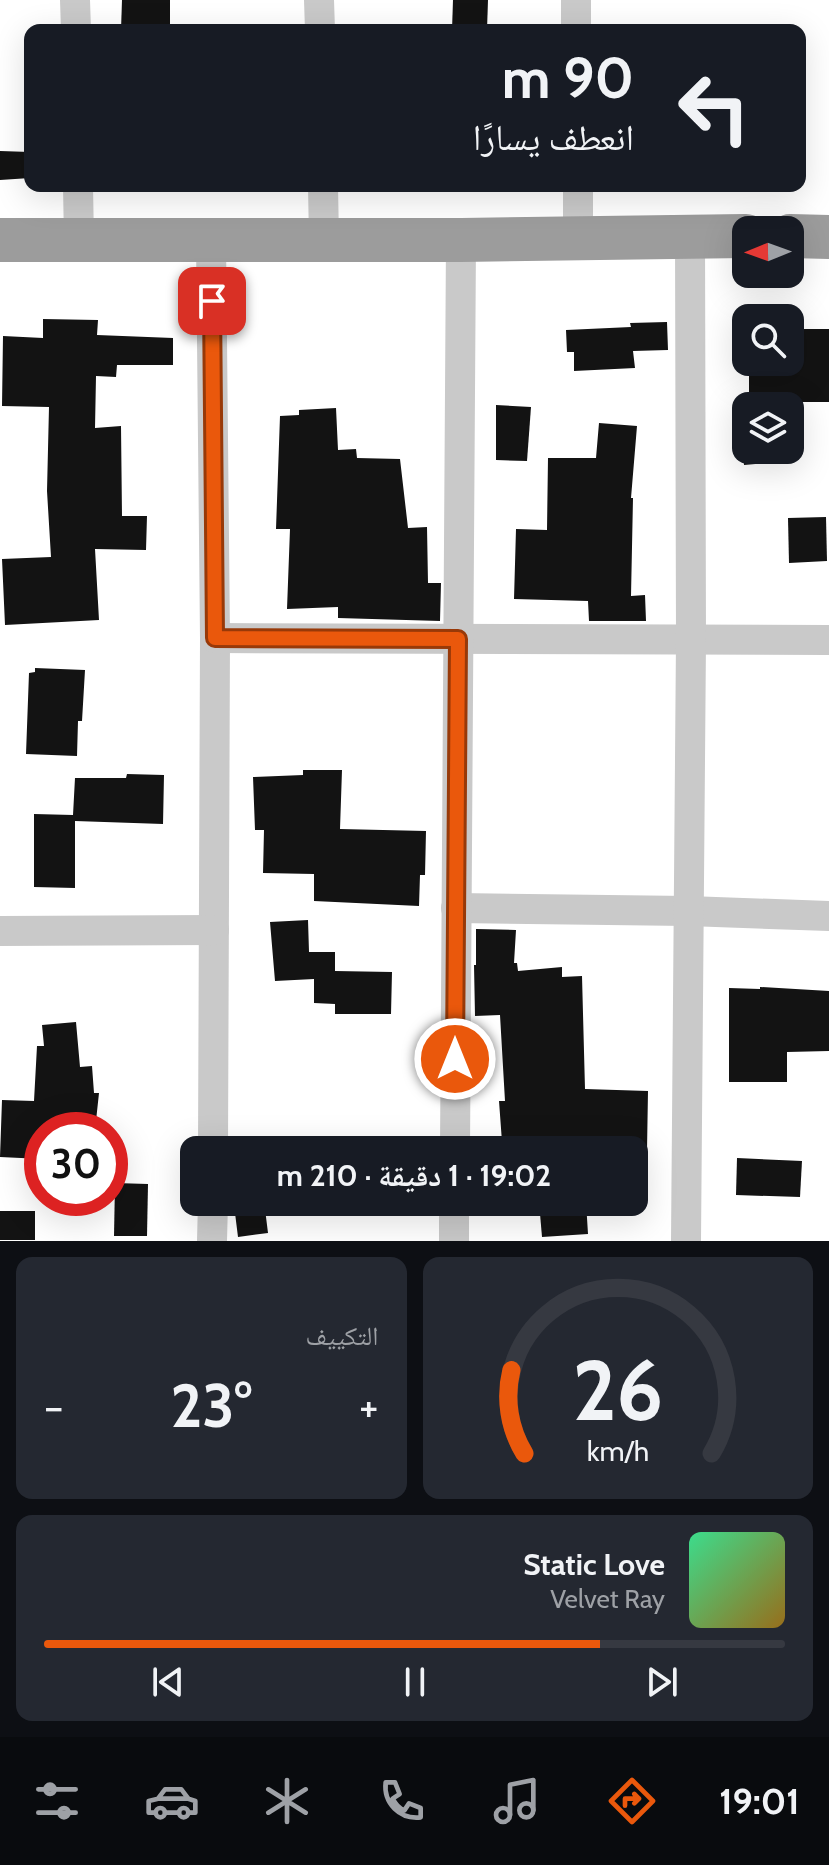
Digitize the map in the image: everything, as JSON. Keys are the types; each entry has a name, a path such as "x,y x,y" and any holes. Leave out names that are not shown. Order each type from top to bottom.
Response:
{"highway":[{"path":"0,240 461,240 732,236"},
{"path":"804,236 829,237"}],"street":[{"path":"75,0 76,24"},
{"path":"319,0 320,24"},
{"path":"576,0 576,24"},
{"path":"78,192 79,241"},
{"path":"323,192 324,240"},
{"path":"578,192 578,238"},
{"path":"686,1241 691,640 690,235"},
{"path":"211,240 215,638 213,1136"},
{"path":"455,1136 461,240"},
{"path":"215,638 829,640"},
{"path":"456,908 829,916"},
{"path":"0,931 214,930"},
{"path":"212,1241 213,1216"},
{"path":"454,1216 454,1241"}],"building":[{"path":"122,0 170,0 170,24 121,24"},
{"path":"453,0 488,0 487,24 452,24"},
{"path":"0,151 24,152 24,178 0,180"},
{"path":"43,319 98,320 97,335 173,338 173,365 117,365 116,377 96,376 95,428 121,426 122,516 147,516 146,550 95,549 99,620 5,625 2,559 51,557 47,491 49,407 2,406 3,336 43,338"},
{"path":"667,322 668,350 633,351 635,368 574,371 574,352 567,352 566,330"},
{"path":"804,329 829,329 829,402 804,402 804,392 749,392 749,376 804,376"},
{"path":"496,405 531,407 527,461 496,460"},
{"path":"336,408 338,450 356,449 357,458 400,459 408,528 427,527 428,583 441,583 440,621 338,618 338,607 287,609 290,529 276,529 280,416 299,415 299,410"},
{"path":"599,423 637,426 631,498 631,596 645,595 646,621 589,621 588,601 514,599 516,529 547,530 548,458 596,458"},
{"path":"826,517 827,561 789,563 788,518"},
{"path":"35,668 85,670 77,756 26,754 29,673 35,672"},
{"path":"303,770 342,770 340,829 426,831 425,875 420,875 419,906 314,901 314,874 263,873 264,830 255,830 253,777 303,775"},
{"path":"127,774 164,775 163,824 75,821 75,888 34,887 34,814 73,815 75,778 126,778"},
{"path":"308,920 309,952 335,952 335,971 392,972 391,1014 335,1014 335,1004 314,1003 314,979 275,981 270,922"},
{"path":"476,929 516,930 514,963 517,963 518,971 562,967 562,977 582,976 585,1089 648,1091 647,1136 502,1136 499,1101 505,1101 500,1015 475,1016"},
{"path":"729,988 829,991 829,1051 787,1052 787,1082 729,1082"},
{"path":"76,1022 80,1067 92,1066 94,1093 99,1093 97,1112 24,1112 24,1158 0,1157 2,1100 34,1101 37,1046 44,1046 42,1025"},
{"path":"737,1158 802,1161 800,1197 736,1195"},
{"path":"128,1183 148,1184 147,1236 114,1236 114,1216 128,1216"},
{"path":"0,1211 24,1211 24,1216 35,1216 35,1240 0,1240"},
{"path":"235,1216 266,1216 268,1233 238,1237"},
{"path":"540,1216 587,1216 588,1234 542,1237"}],"route":[{"path":"212,301 215,638 458,639 455,1059"}]}
